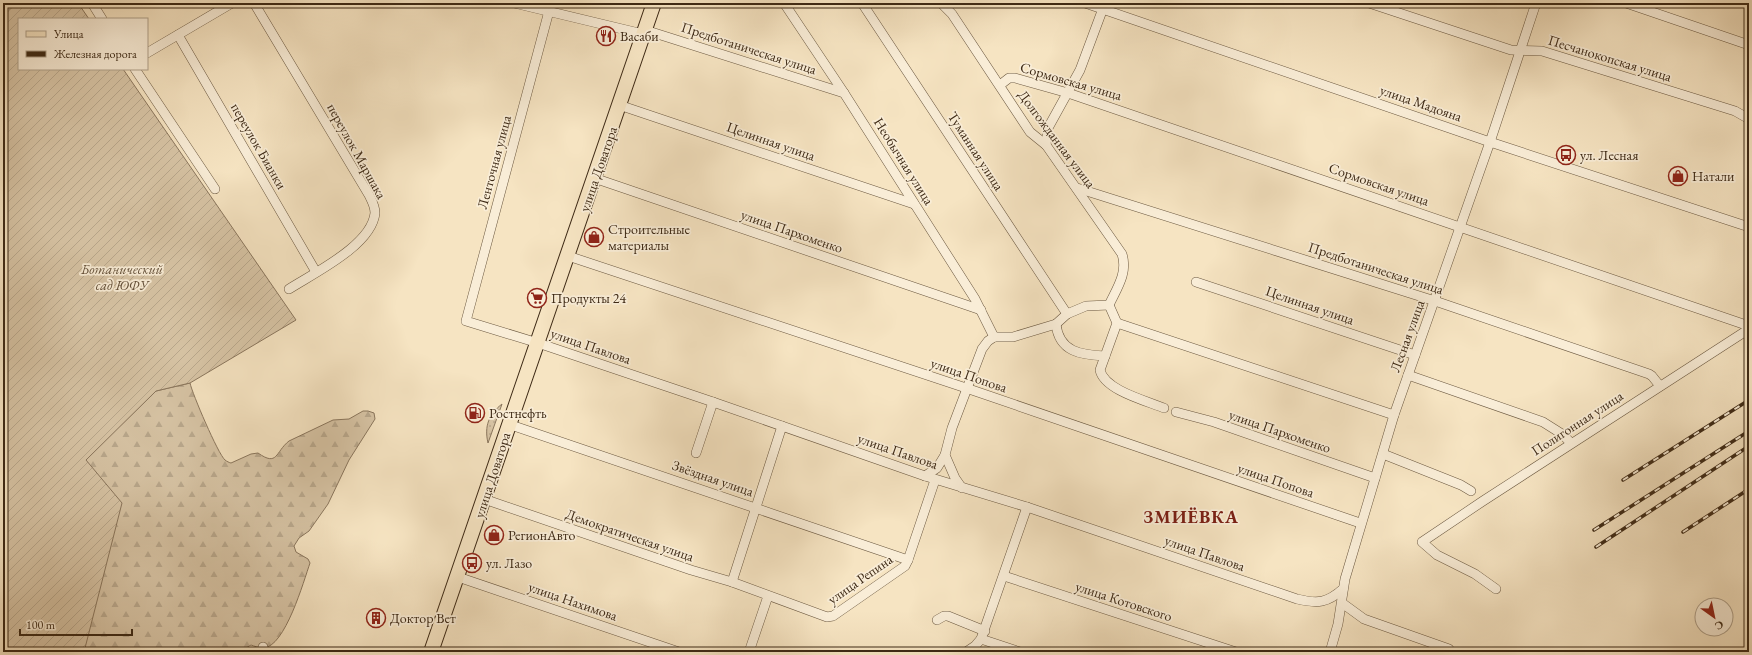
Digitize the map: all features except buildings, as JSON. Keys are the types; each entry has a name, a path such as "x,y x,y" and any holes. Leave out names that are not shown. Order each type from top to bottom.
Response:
{"main road":[{"name":"улица Доватора","path":"431,652 458,578 508,424 538,343 654,3"}],"street":[{"path":"92,3 101,18"},
{"path":"148,52 232,3"},
{"name":"переулок Маршака","path":"254,3 374,204 374,218 366,233 350,250 289,289"},
{"name":"Предботаническая улица","path":"514,3 644,32 844,93"},
{"name":"Необычная улица","path":"784,3 844,93 981,310 994,337"},
{"name":"Туманная улица","path":"862,3 1067,314"},
{"name":"Долгожданная улица","path":"941,3 952,14 1030,132 1046,145 1122,254 1124,271 1109,305"},
{"name":"улица Мадояна","path":"1085,3 1105,6 1490,142 1749,227"},
{"name":"Песчанокопская улица","path":"1369,3 1520,51 1542,51 1735,111 1749,119"},
{"name":"Лесная улица","path":"1330,652 1338,624 1343,589 1360,524 1394,415 1490,142 1536,3"},
{"path":"1626,3 1749,45"},
{"path":"1046,145 1048,128 1080,70 1105,6"},
{"name":"Ленточная улица","path":"466,321 549,11"},
{"name":"переулок Бианки","path":"178,35 316,272"},
{"path":"135,70 215,189"},
{"name":"Сормовская улица","path":"1000,85 1009,78 1015,78 1068,93 1749,326"},
{"name":"Целинная улица","path":"619,105 914,204"},
{"name":"улица Пархоменко","path":"594,178 981,310"},
{"name":"Предботаническая улица","path":"1077,188 1435,301 1649,374 1660,386"},
{"name":"улица Попова","path":"568,256 966,388 1360,524"},
{"name":"Целинная улица","path":"1196,282 1415,355"},
{"path":"925,476 937,468 945,455 952,428 966,388 982,348 988,341 994,337 1013,336 1056,324 1067,314 1086,306 1096,304 1109,305 1117,323 1100,370 1103,378 1117,389 1164,408"},
{"name":"улица Павлова","path":"466,321 538,343 936,480 1027,507 1297,599 1309,602 1327,601 1343,589"},
{"path":"1117,323 1394,415"},
{"path":"1056,324 1057,335 1064,345 1080,353 1105,356"},
{"name":"Полигонная улица","path":"1496,589 1475,574 1438,554 1422,542 1749,329"},
{"path":"1408,375 1543,422 1562,434 1571,444"},
{"path":"696,453 713,402"},
{"name":"улица Пархоменко","path":"1176,412 1214,422 1375,478"},
{"name":"Звёздная улица","path":"508,424 908,560"},
{"path":"732,582 782,426"},
{"path":"1383,454 1461,485 1471,491"},
{"path":"945,455 955,478 962,488"},
{"name":"улица Репина","path":"768,596 820,616 833,616 897,572 908,560 936,480"},
{"name":"Демократическая улица","path":"484,499 663,561 732,582 768,596"},
{"path":"966,652 981,640 985,631 1027,507"},
{"name":"улица Котовского","path":"1004,576 1236,652"},
{"name":"улица Нахимова","path":"458,578 679,652"},
{"path":"748,652 768,596"},
{"path":"1342,603 1364,619 1449,649"},
{"path":"938,620 944,616 948,616 985,631"},
{"path":"981,640 1020,652"}],"green space":[{"name":"Ботанический сад ЮФУ","path":"3,3 78,3 88,18 18,18 18,70 124,70 296,320 190,383 156,391 86,460 122,503 84,652 3,652"},
{"path":"3,374 86,459 156,391 190,383 211,436 225,460 231,463 251,454 258,453 269,459 273,458 289,441 333,420 349,419 363,411 374,413 375,419 349,460 328,504 309,531 299,538 294,546 296,552 308,559 310,563 292,612 279,637 271,645 263,648 251,645 239,652 3,652"},
{"path":"502,404 488,443 487,426 491,416"}],"railway":[{"path":"1623,480 1749,400"},
{"path":"1594,530 1749,431"},
{"path":"1596,547 1749,446"},
{"path":"1683,532 1749,489"}],"place":[{"name":"Васаби","path":"606,36"},
{"name":"ул. Лесная","path":"1566,155"},
{"name":"Натали","path":"1678,176"},
{"name":"Строительные материалы","path":"594,237"},
{"name":"Продукты 24","path":"537,298"},
{"name":"Ростнефть","path":"475,413"},
{"name":"РегионАвто","path":"494,535"},
{"name":"ул. Лазо","path":"472,563"},
{"name":"Доктор Вет","path":"376,618"}],"district":[{"name":"ЗМИЁВКА","path":"1191,516"}]}
